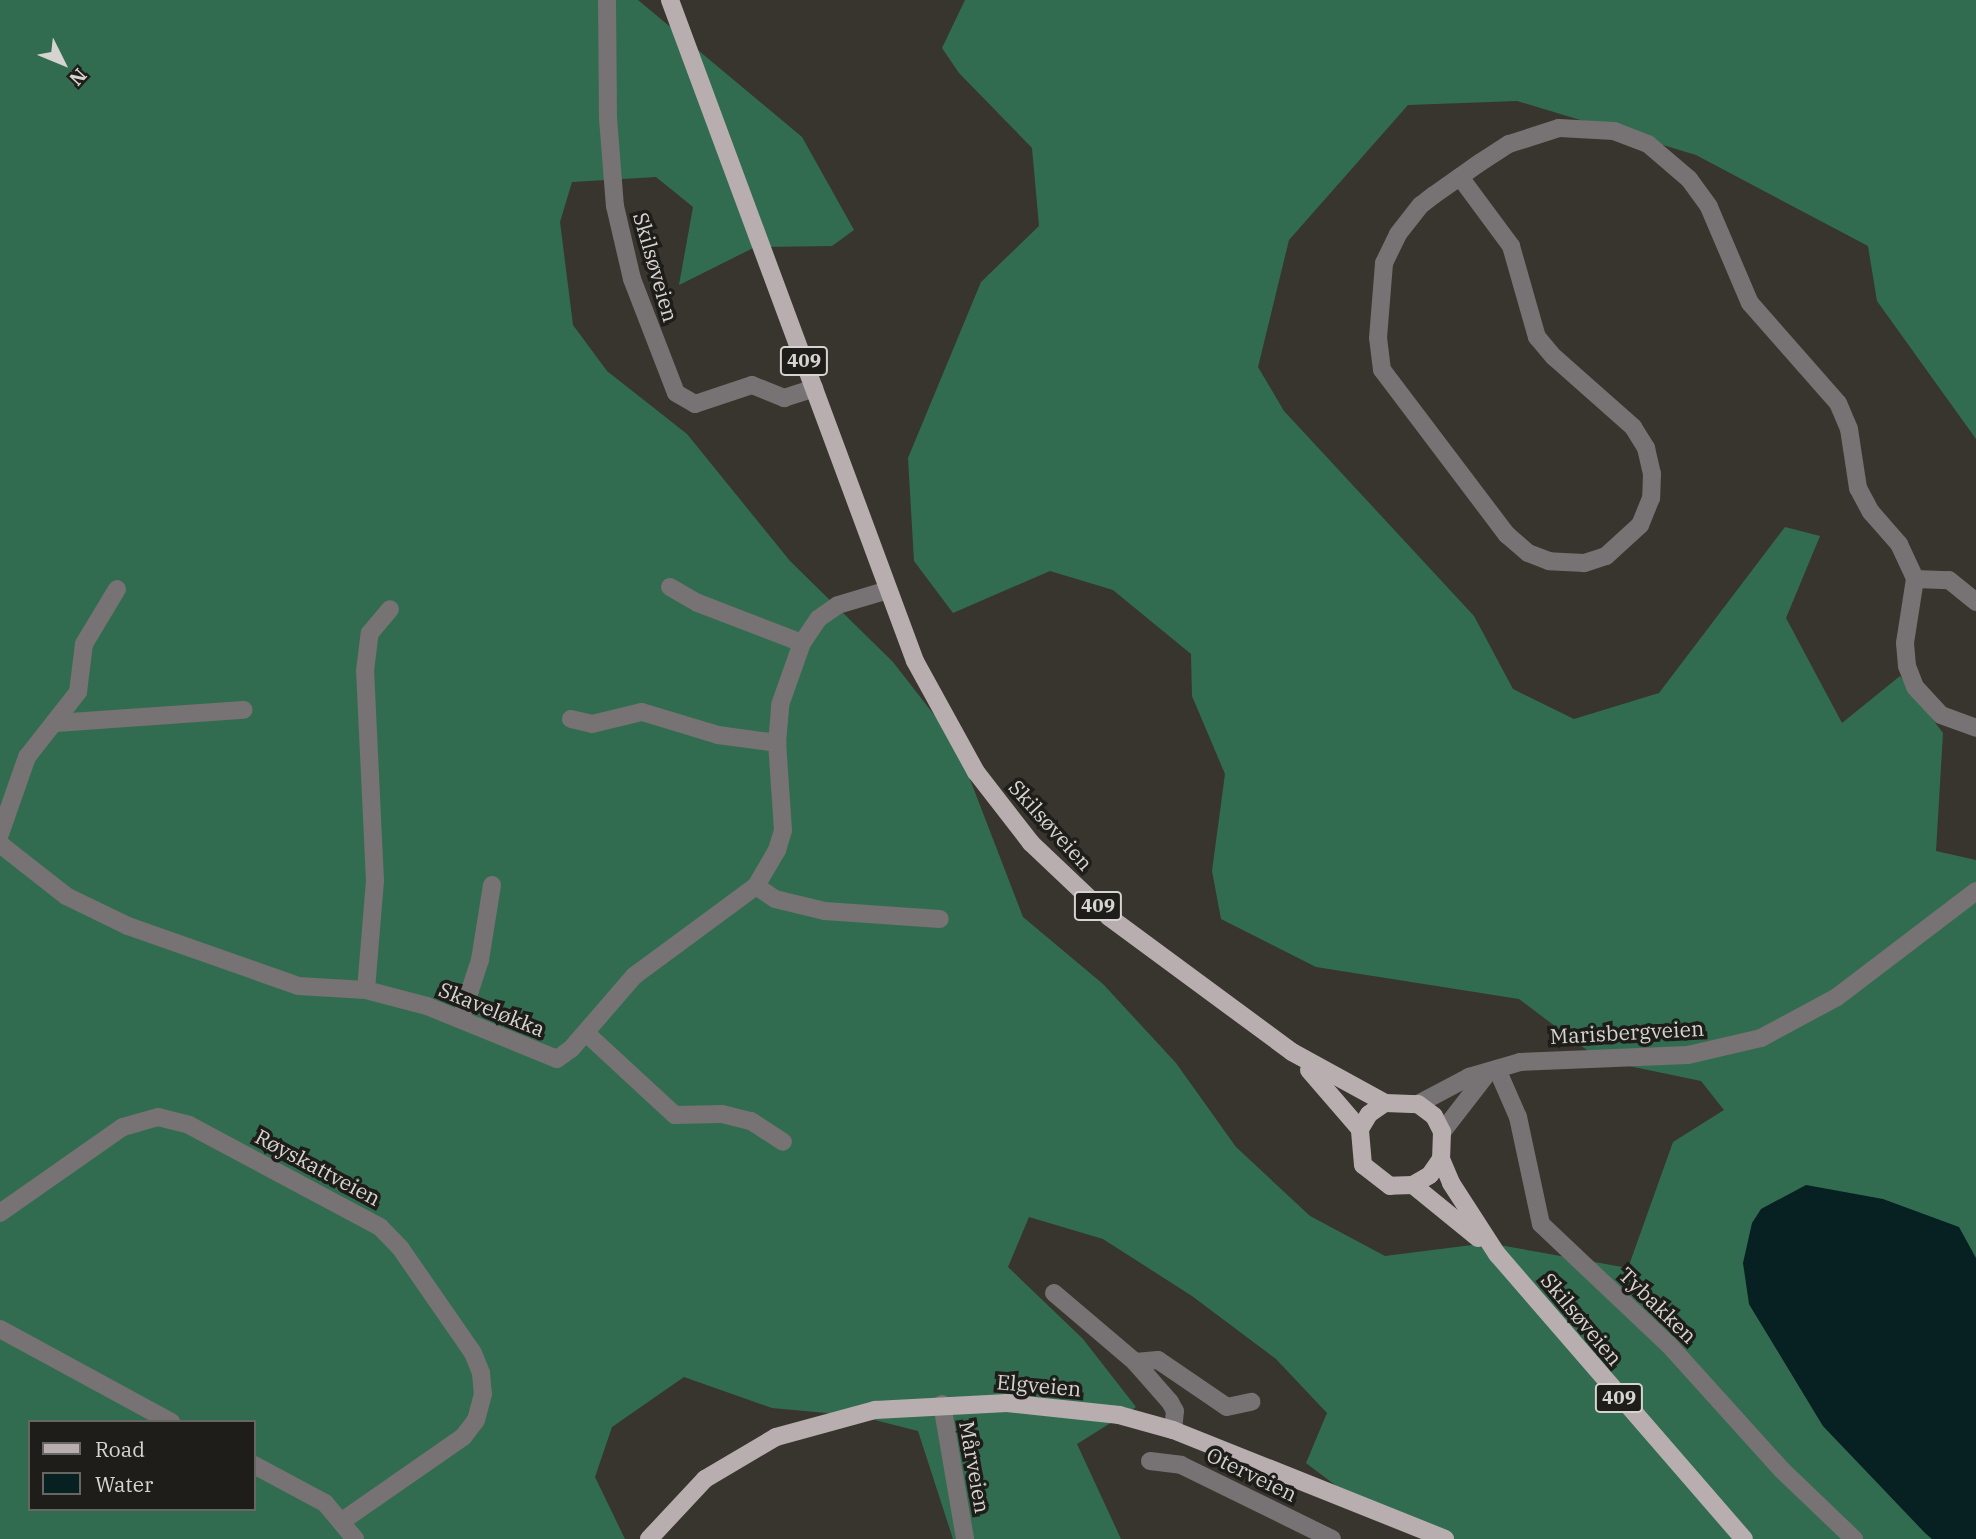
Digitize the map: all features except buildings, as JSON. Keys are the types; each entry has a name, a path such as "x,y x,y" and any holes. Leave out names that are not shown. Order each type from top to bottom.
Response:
{"main road":[{"name":"Skilsøveien","path":"670,0 888,590 944,720 976,772 1031,843 1109,917 1292,1052 1385,1103 1424,1101"},
{"name":"Skilsøveien","path":"1292,1052 1360,1129 1358,1153 1368,1173 1390,1186 1413,1185 1432,1196 1497,1254 1744,1539"},
{"path":"1424,1101 1434,1116 1446,1126"},
{"path":"1360,1129 1369,1114 1385,1103"},
{"name":"Skilsøveien","path":"1446,1126 1441,1159 1451,1183 1497,1254"},
{"path":"1413,1185 1430,1175 1441,1159"},
{"name":"Elgveien","path":"649,1539 705,1479 776,1437 875,1409 942,1404 1040,1405 1119,1415 1173,1430 1415,1533 1445,1539"}],"street":[{"name":"Skilsøveien","path":"607,0 608,118 615,206 632,279 676,393 695,404 752,385 784,398 814,388"},
{"path":"1460,177 1511,246 1528,316 1545,348 1633,427 1646,448 1653,485 1646,513 1629,539 1606,556 1584,563 1560,563 1517,545 1382,370 1378,338 1384,263 1409,219 1460,177 1509,144 1559,128 1614,131 1665,156 1709,207 1750,303 1838,403 1849,429 1858,488 1871,512 1899,544 1914,579 1905,643 1907,666 1915,687 1941,715 1976,728"},
{"path":"1914,579 1948,580 1976,603"},
{"path":"670,587 698,603 802,643"},
{"path":"0,834 27,757 78,692 84,644 117,589"},
{"name":"Skaveløkka","path":"0,844 66,896 128,926 298,986 366,989 461,1018 557,1059 586,1033 634,976 756,886 777,850 783,830 777,743 786,683 802,643 818,619 838,605 888,590"},
{"path":"366,989 375,881 365,671 370,633 390,609"},
{"path":"56,723 244,710"},
{"path":"571,719 592,724 642,712 718,735 777,743"},
{"path":"461,1018 478,972 492,885"},
{"path":"756,886 775,899 825,911 940,919"},
{"name":"Marisbergveien","path":"1424,1101 1469,1077 1550,1058 1688,1055 1761,1038 1837,998 1976,891"},
{"path":"586,1033 675,1115 722,1114 751,1121 783,1142"},
{"path":"1446,1126 1492,1071"},
{"name":"Tybakken","path":"1492,1071 1518,1117 1541,1224 1669,1345 1782,1470 1854,1539"},
{"name":"Røyskattveien","path":"0,1213 123,1127 158,1117 189,1125 380,1227 401,1249 473,1353 481,1373 483,1394 476,1420 463,1437 342,1521"},
{"path":"1054,1293 1135,1362 1170,1402 1177,1422 1173,1430"},
{"path":"0,1329 167,1420"},
{"path":"1135,1362 1158,1360 1227,1407 1251,1402"},
{"name":"Mårveien","path":"942,1404 965,1539"},
{"name":"Oterveien","path":"1150,1461 1181,1465 1332,1539"},
{"path":"256,1466 325,1503 355,1539"}],"green space":[{"path":"0,0 638,0 802,137 854,230 832,246 755,247 679,285 693,207 656,177 572,182 560,222 573,325 607,371 687,434 790,561 893,662 956,743 1023,917 1103,984 1176,1063 1236,1147 1310,1216 1385,1256 1488,1243 1628,1268 1673,1142 1724,1110 1701,1081 1600,1060 1519,999 1316,967 1221,919 1212,871 1225,774 1192,696 1191,654 1113,590 1050,571 953,613 914,561 908,458 981,282 1039,226 1032,148 959,73 942,48 965,0 1976,0 1976,439 1877,301 1868,246 1696,155 1517,101 1408,105 1289,240 1258,367 1284,411 1474,616 1513,689 1574,719 1659,693 1785,527 1820,536 1786,618 1842,723 1900,676 1943,733 1936,851 1976,860 1976,1258 1749,1304 1823,1426 1932,1539 1432,1539 1372,1513 1306,1463 1327,1413 1276,1359 1192,1296 1103,1239 1029,1217 1008,1267 1083,1339 1136,1407 1077,1444 1121,1539 953,1539 918,1431 859,1416 772,1408 684,1377 612,1427 595,1477 625,1539 0,1539"}],"water":[{"path":"1806,1185 1883,1199 1959,1227 1976,1258 1976,1539 1932,1539 1925,1533 1823,1426 1749,1304 1743,1263 1752,1223 1761,1209"}]}
